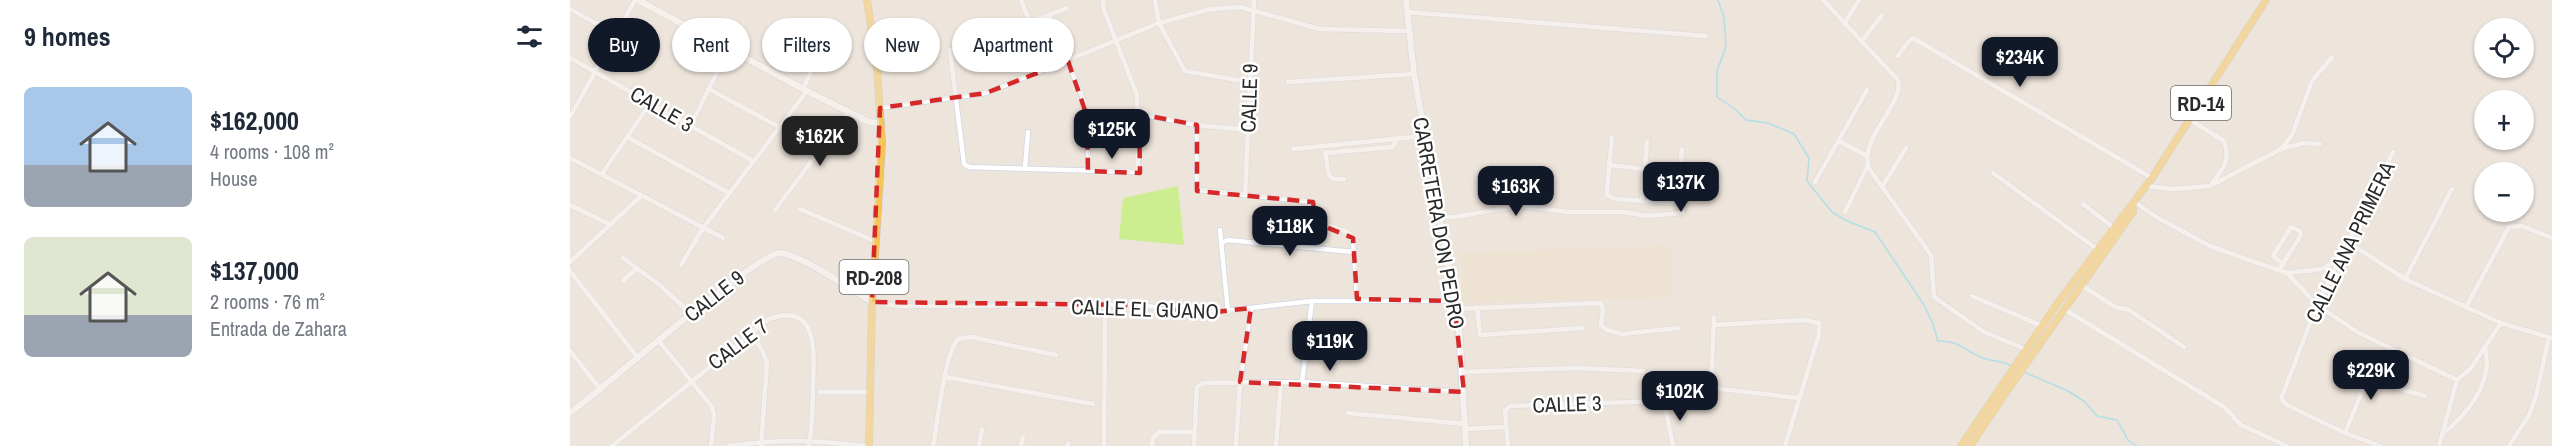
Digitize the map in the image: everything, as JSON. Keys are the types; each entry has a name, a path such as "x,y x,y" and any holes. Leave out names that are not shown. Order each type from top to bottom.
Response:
{"main road":[{"name":"RD-208","path":"867,0 881,123 881,166 867,446"},
{"name":"RD-14","path":"1970,446 2024,351 2126,209 2134,203 2152,178 2266,0"},
{"name":"RD-14","path":"1961,446 2007,383 2031,358 2083,286 2133,212 2134,203"}],"street":[{"path":"626,18 637,0 672,18"},
{"path":"651,7 654,0"},
{"path":"1021,0 1028,18"},
{"path":"953,72 964,164 969,167 1138,172 1137,95 1115,42 1103,0"},
{"path":"1155,0 1159,23 1185,70 1249,82"},
{"name":"CALLE 9","path":"1245,195 1254,0"},
{"name":"CARRETERA DON PEDRO","path":"1406,0 1408,32 1424,136 1456,309 1464,392 1466,446"},
{"path":"1823,0 1890,70 1900,84 1867,156 1868,165 1931,255 1934,297 1984,332 2024,351"},
{"path":"1844,24 1859,0"},
{"path":"1042,18 1067,8"},
{"path":"1074,58 1159,23 1219,8 1254,9 1320,29 1408,32"},
{"path":"570,9 588,19"},
{"path":"1407,12 1706,36"},
{"path":"1861,42 1882,15"},
{"path":"1898,56 1909,40 1914,38 2152,178"},
{"path":"952,49 950,50 952,66"},
{"path":"2282,149 2292,135 2312,81 2332,57"},
{"name":"CALLE 3","path":"570,58 588,68"},
{"path":"750,60 868,122 881,123"},
{"path":"571,114 596,72"},
{"name":"CALLE 3","path":"596,72 753,161"},
{"path":"691,125 717,72"},
{"path":"681,265 703,228 805,90 812,72"},
{"path":"880,108 956,99 1003,88 1040,72"},
{"path":"1072,72 1087,116 1088,171"},
{"path":"1288,82 1414,74"},
{"path":"709,88 779,127"},
{"path":"1815,182 1867,90"},
{"path":"602,174 651,102"},
{"path":"775,210 848,112"},
{"path":"1139,114 1197,125 1248,130"},
{"path":"2190,120 2224,141 2229,154 2223,168 2210,186"},
{"path":"1197,125 1197,186 1199,189 1313,202 1317,222 1348,232 1353,238 1356,299"},
{"path":"1025,168 1028,132"},
{"path":"1293,148 1424,136"},
{"path":"1612,137 1607,195 1615,199 1677,202"},
{"path":"627,138 729,193"},
{"path":"1325,153 1393,147 1396,139"},
{"path":"1642,201 1647,141"},
{"path":"1839,141 1867,156"},
{"path":"2146,186 2173,189 2210,186 2282,149 2304,143 2320,144"},
{"path":"1324,146 1329,176 1334,179 1344,179"},
{"path":"1882,187 1905,148"},
{"path":"1438,217 1455,217 1516,206 1569,212 1614,211 1646,216 1680,213 1677,202 1683,149"},
{"name":"CALLE ANA PRIMERA","path":"2345,433 2287,405 2281,399 2317,305 2393,152"},
{"path":"570,158 723,238"},
{"path":"1609,165 1644,169"},
{"path":"1845,212 1868,165"},
{"path":"1993,173 2097,249"},
{"path":"2405,279 2452,189"},
{"path":"570,262 641,196"},
{"path":"1614,211 1615,199"},
{"path":"1624,212 1625,200"},
{"path":"2134,203 2212,247 2286,273 2317,305 2359,333 2457,380"},
{"path":"2083,204 2113,227"},
{"path":"570,205 611,225"},
{"path":"800,209 877,242"},
{"path":"2466,307 2505,231 2513,225 2522,226 2552,238"},
{"path":"2279,270 2283,264 2301,233 2291,227 2273,256 2283,264"},
{"path":"1220,230 1228,312"},
{"path":"1221,243 1228,240 1354,252"},
{"path":"2348,242 2405,279 2501,323 2550,337 2536,396 2529,415 2509,446"},
{"name":"CALLE 9","path":"570,413 601,390 691,314 761,260 778,252 789,255 856,290 873,302"},
{"path":"623,258 691,314"},
{"path":"2286,273 2322,269 2339,260"},
{"path":"623,281 637,268"},
{"path":"570,271 638,358"},
{"path":"2083,286 2115,307 2129,310 2184,347"},
{"path":"1972,296 2042,326"},
{"name":"CALLE EL GUANO","path":"873,302 879,305 899,306 1135,305 1207,313 1312,301 1356,299 1454,301"},
{"path":"1302,382 1312,301"},
{"path":"1456,309 1601,303 1603,310 1601,325 1614,333 1678,328"},
{"path":"2057,304 2224,407 2247,428 2287,446"},
{"path":"1104,446 1105,306"},
{"path":"1477,307 1480,335 1583,328"},
{"path":"1236,446 1240,382 1251,308"},
{"name":"CALLE 7","path":"612,446 751,333 778,315 797,318 813,336 809,443"},
{"path":"1711,387 1714,317"},
{"path":"1714,325 1804,320 1819,323 1819,334 1785,446"},
{"path":"2439,446 2457,380 2471,368 2501,323"},
{"path":"751,333 763,352 766,364 761,444"},
{"path":"933,446 952,348 962,337 1056,355"},
{"path":"659,340 712,407 714,416 711,446"},
{"path":"2442,434 2457,419 2481,387 2487,364 2485,347"},
{"path":"570,351 601,390"},
{"path":"2375,360 2345,433 2380,446"},
{"path":"1462,372 1578,368 1643,371"},
{"path":"946,376 1093,404"},
{"path":"2367,380 2425,396"},
{"path":"1276,446 1281,382"},
{"path":"1194,446 1199,384 1302,382 1464,392"},
{"path":"1673,446 1664,401 1667,383 1799,398"},
{"path":"819,392 871,393"},
{"name":"CALLE 3","path":"1506,428 1507,407 1664,401"},
{"path":"1348,413 1465,426 1506,428 1508,446"},
{"path":"978,446 982,429"},
{"path":"1152,446 1159,432 1194,432"},
{"path":"1021,446 1023,437"},
{"path":"728,446 809,443 867,446"}],"highlighted area":[{"path":"1068,61 1087,116 1088,171 1140,173 1139,114 1197,125 1197,191 1313,202 1316,223 1353,238 1357,299 1454,301 1464,392 1240,382 1251,308 1207,313 1135,305 872,302 880,108 986,93"}],"shaded area":[{"path":"1670,246 1671,297 1462,303 1461,252"}],"green space":[{"path":"1178,186 1184,245 1119,239 1123,198"}],"waterway":[{"path":"1718,0 1724,17 1726,46 1717,71 1717,97 1746,120 1768,123 1794,134 1809,158 1807,181 1832,212 1847,221 1875,232 1924,305 1938,341 1953,343 1983,358 2012,366"},
{"path":"2024,372 2068,391 2085,402 2097,416 2117,420 2128,440 2137,446"}]}
